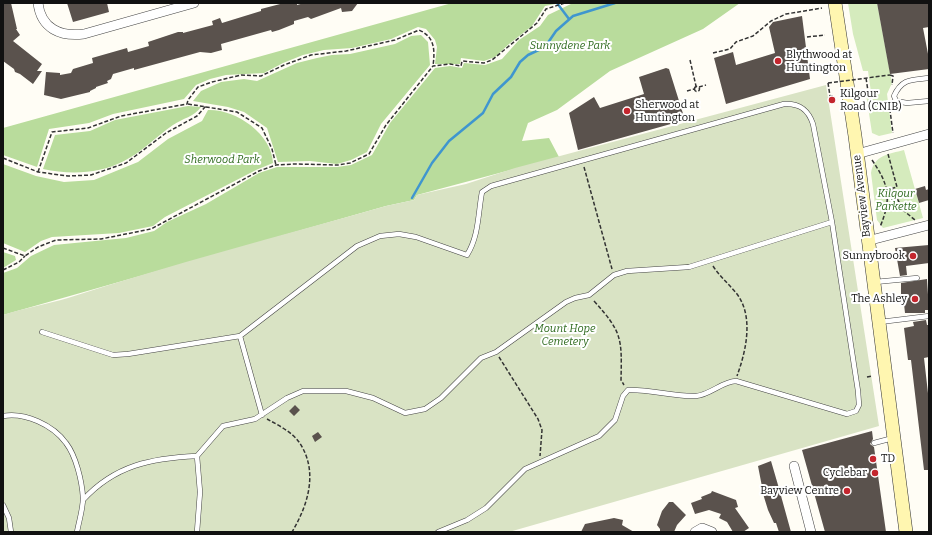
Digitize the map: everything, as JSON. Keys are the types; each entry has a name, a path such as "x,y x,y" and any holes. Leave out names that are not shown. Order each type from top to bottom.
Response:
{"main road":[{"name":"Bayview Avenue","path":"834,3 857,154 867,241 880,322 906,532"}],"street":[{"path":"38,3 40,13 47,24 61,34 72,36 84,34 194,3"},
{"path":"857,154 929,134"},
{"path":"867,241 929,225"},
{"path":"794,466 811,532"},
{"path":"695,532 702,528 712,532"}],"lane":[{"path":"929,78 906,81 898,87 894,96 896,101 907,103 929,101"},
{"path":"42,332 113,355 128,354 240,336 357,246 380,236 399,234 416,237 467,255 474,241 479,220 482,192 491,186 583,162 784,104 794,104 804,109 810,115 813,124 832,222 858,391 858,409 854,413 847,414 736,381 729,382 711,392 695,396 645,390 627,390 623,396 615,420 599,436 523,470 486,508 467,520 438,532"},
{"path":"83,500 94,488 117,473 164,458 197,456 223,426 262,416 287,398 303,391 346,391 373,398 400,412 417,412 441,398 481,358 496,352 566,302 576,298 589,296 614,275 627,271 689,266 832,222"},
{"path":"873,282 917,278"},
{"path":"880,322 929,316"},
{"path":"240,336 262,416"},
{"path":"3,416 18,416 39,422 50,428 66,442 75,463 83,500 77,532"},
{"path":"874,443 894,438"},
{"path":"197,456 200,492 197,532"},
{"path":"3,505 9,518 11,532"}],"path":[{"path":"433,66 450,64 461,66 462,61 484,63 492,60 533,27 546,9 565,3"},
{"path":"714,53 730,49 736,42 759,32 771,21 786,14 822,8"},
{"path":"3,270 19,262 38,247 56,240 101,239 151,229 259,171 276,165 338,165 350,163 369,154 386,125 433,66 435,52 433,42 429,36 419,30 410,32 395,40 346,51 310,55 261,76 241,75 198,87 188,100 187,104"},
{"path":"807,37 825,35"},
{"path":"690,60 696,86 694,89"},
{"path":"833,96 830,96 828,83 890,74"},
{"path":"865,91 868,91 866,78"},
{"path":"687,91 694,89 697,91 699,87 706,85"},
{"path":"38,172 52,132 88,128 121,116 187,104 238,112 262,128 272,149 276,165"},
{"path":"3,158 38,172 68,176 91,175 126,163 166,133 197,116 206,106"},
{"path":"888,153 897,187 888,190"},
{"path":"872,160 882,175 888,190 886,213 880,227"},
{"path":"583,162 614,275"},
{"path":"892,188 903,210 915,220"},
{"path":"3,248 25,256"},
{"path":"709,260 722,279 738,295 746,315 747,338 736,381"},
{"path":"589,296 612,321 620,339 621,380 627,390"},
{"path":"496,352 537,417 541,429 542,448 538,463"},
{"path":"867,377 872,376"},
{"path":"262,416 285,429 299,442 306,457 310,482 308,498 302,514 292,532"}],"green space":[{"path":"452,3 560,3 545,6 532,26 495,57 484,61 461,58 460,64 435,64 437,47 435,40 426,29 418,27 391,39 352,48 324,50 303,55 264,73 226,75 210,79 196,85 184,99 113,114 89,123 49,129 37,167 3,155 3,128"},
{"name":"Sunnydene Park","path":"573,3 740,3 703,29 610,71 557,110 528,123 522,141 549,138 559,157 417,195 414,200 386,206 3,315 3,273 17,268 31,256 54,245 126,238 154,231 167,222 206,204 259,173 277,167 337,167 351,165 372,155 390,123 435,68 450,66 462,68 464,63 485,65 502,59 519,40 540,26 548,15"},
{"path":"848,3 877,3 892,83 887,94 892,133 879,136 872,133 866,94 871,92 868,71 863,71 853,34"},
{"path":"421,35 428,42 430,65 381,124 367,152 351,160 337,164 310,161 278,162 267,128 244,112 228,107 193,101 201,91 221,82 244,79 257,81 297,63 332,55 350,54 395,44 411,36"},
{"name":"Mount Hope Cemetery","path":"826,85 879,426 509,532 3,532 3,315 68,298 266,239 386,206 414,200 417,195 466,184 515,168"},
{"path":"188,106 201,107 192,115 173,125 137,153 124,161 105,169 95,171 74,173 43,169 55,135 90,131 115,120"},
{"name":"Sherwood Park","path":"208,110 230,114 251,125 266,142 271,152 273,163 256,170 165,217 153,226 119,233 52,237 41,241 25,252 3,243 3,164 36,176 64,182 94,180 138,162 168,139 202,121"},
{"name":"Kilgour Parkette","path":"904,150 923,218 883,228 877,220 871,173 875,162 883,156"},
{"path":"3,252 15,256 16,260 3,268"}],"building":[{"path":"3,3 11,3 16,29 20,35 13,41 42,64 37,71 42,71 33,84 15,72 14,69 3,61"},
{"path":"67,3 107,3 109,12 73,22"},
{"path":"284,3 297,3 297,5 304,3 358,3 352,11 342,12 341,8 311,19 308,17 294,21 294,24 279,30 272,32 271,30 221,44 222,50 211,53 200,52 134,70 134,68 113,74 111,79 107,81 108,83 96,87 90,92 61,99 44,95 46,72 60,73 60,75 71,73 73,69 93,63 92,58 127,48 128,52 149,46 148,42 178,32 183,33 213,25 212,21 220,18 222,23 261,11 261,9"},
{"path":"877,3 929,3 929,27 923,28 929,59 929,69 890,74"},
{"name":"Blythwood at Huntington","path":"802,16 810,79 726,104 714,58 733,52 736,65 775,53 769,27 773,22"},
{"name":"Sherwood at Huntington","path":"666,68 669,69 685,120 578,150 569,113 594,97 600,108 644,94 639,77"},
{"path":"925,186 926,190 929,189 929,200 919,203 915,189"},
{"name":"Sunnybrook","path":"929,245 929,263 906,266 907,275 900,276 895,248"},
{"name":"The Ashley","path":"927,279 929,310 925,310 925,313 905,313 904,304 901,304 901,283"},
{"path":"926,320 927,325 929,325 929,357 924,358 929,402 929,470 924,470 911,360 908,360 904,328 914,326 913,322"},
{"path":"295,405 300,410 294,416 289,411"},
{"name":"Bayview Centre","path":"872,431 873,439 870,444 874,447 886,532 825,532 802,450"},
{"path":"318,432 322,437 315,442 312,436"},
{"path":"771,461 791,532 779,532 776,523 774,523 768,510 764,497 758,466"},
{"path":"712,491 736,500 738,507 735,508 749,528 743,532 733,532 727,522 719,518 721,514 709,510 695,514 691,503 702,499 701,497 711,493"},
{"path":"669,502 673,502 686,515 677,525 674,532 660,532 657,525 662,511"},
{"path":"614,518 623,520 622,525 634,532 581,532 585,524"}],"waterway":[{"path":"557,3 569,19"},
{"path":"412,198 432,163 449,141 483,113 493,94 511,77 520,62 528,55 545,47 556,31 573,16 615,3"}],"place":[{"name":"Blythwood at Huntington","path":"778,61"},
{"name":"Kilgour Road (CNIB)","path":"832,100"},
{"name":"Sherwood at Huntington","path":"627,111"},
{"name":"Sunnybrook","path":"913,256"},
{"name":"The Ashley","path":"915,299"},
{"name":"TD","path":"873,459"},
{"name":"Cyclebar","path":"875,473"},
{"name":"Bayview Centre","path":"847,491"}]}
